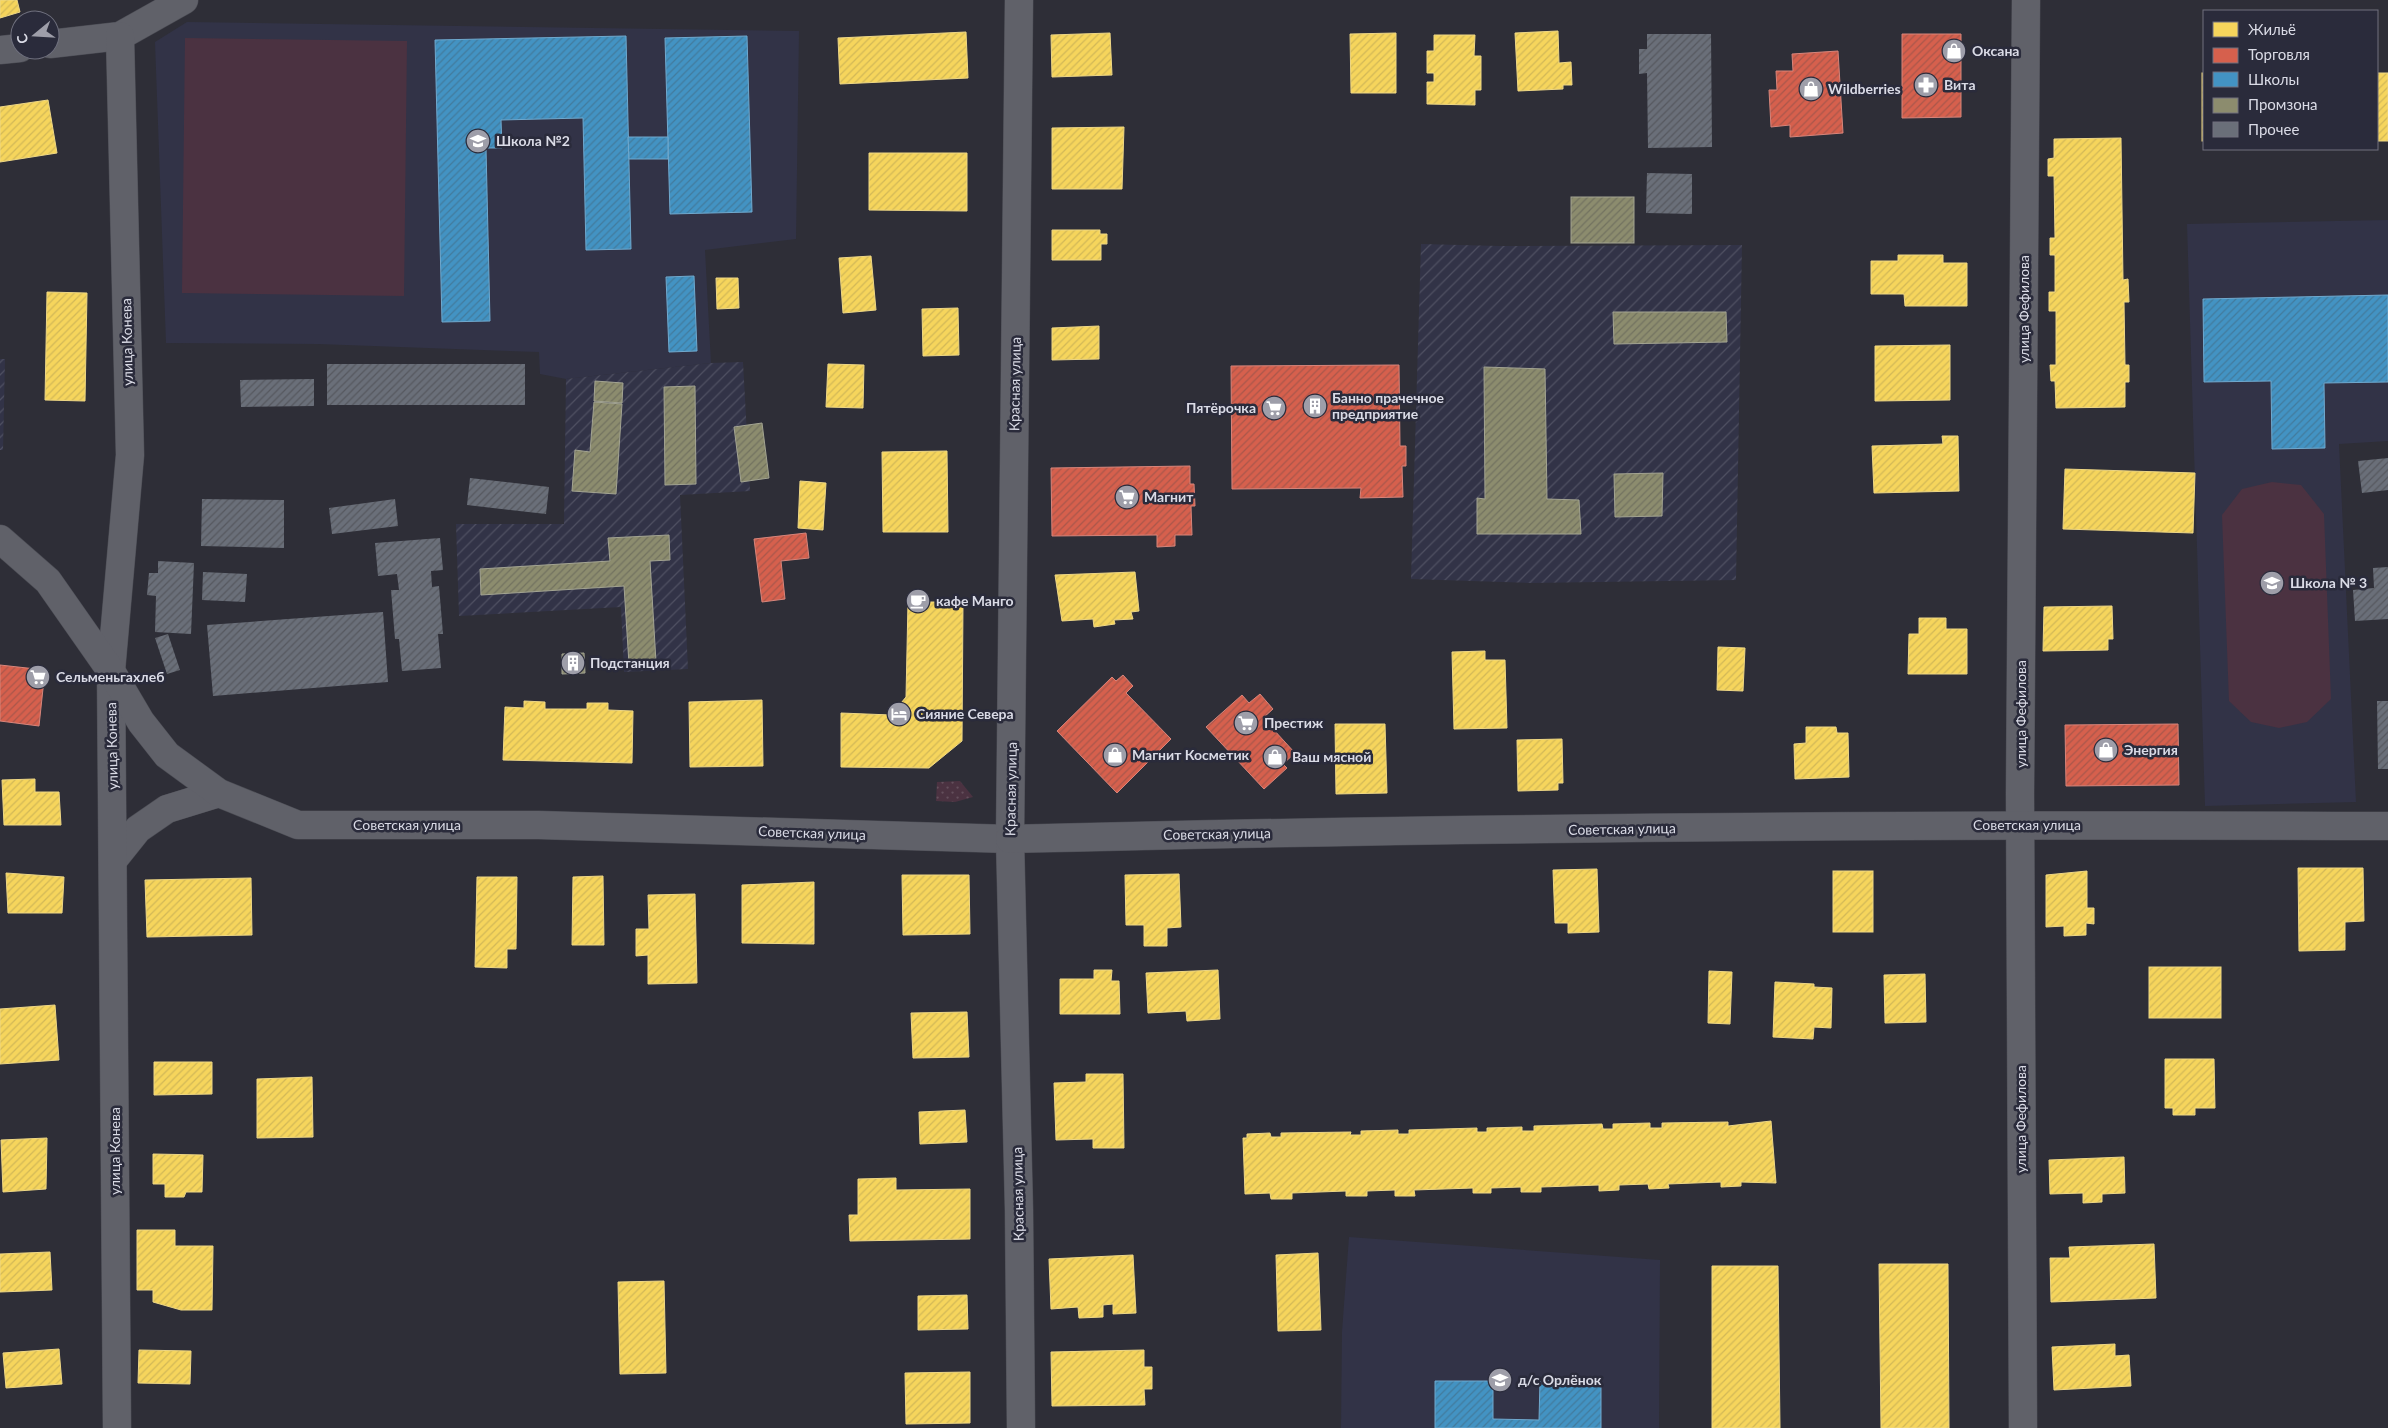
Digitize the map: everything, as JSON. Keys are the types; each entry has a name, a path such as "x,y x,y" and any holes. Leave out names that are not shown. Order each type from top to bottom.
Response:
{"street":[{"path":"60,43 120,36 184,0"},
{"name":"Красная улица","path":"1019,0 1010,839 1019,1210 1021,1428"},
{"name":"улица Фефилова","path":"2023,1428 2020,824 2026,0"},
{"name":"улица Конева","path":"117,1428 114,858 111,671 130,455 120,36"},
{"name":"Советская улица","path":"0,539 48,581 111,671 141,722 167,755 219,793 298,826 514,825 1010,839 1255,833 2020,824 2388,826"},
{"path":"114,858 138,829 167,809 219,793"}],"shaded area":[{"name":"Школа №2","path":"187,22 799,31 796,239 705,250 711,363 566,379 540,374 539,352 318,344 166,343 155,42"},
{"path":"185,38 407,41 404,296 182,293"},
{"name":"Школа № 3","path":"2388,220 2388,441 2339,444 2356,802 2205,806 2187,224"},
{"path":"1421,244 1499,246 1742,245 1736,580 1530,583 1411,579"},
{"path":"0,359 5,359 3,450 0,450"},
{"path":"743,362 750,491 680,495 688,669 624,672 621,607 459,616 456,524 564,524 566,379 711,363"},
{"path":"2272,482 2301,485 2324,514 2331,699 2307,722 2279,728 2251,722 2229,701 2222,515 2242,489"},
{"path":"960,781 973,797 955,802 936,801 937,782"},
{"name":"д/с Орлёнок","path":"1349,1237 1660,1260 1659,1428 1341,1428 1342,1332"}],"building: Жильё":[{"path":"0,0 17,0 20,10 10,10 10,15 0,18"},
{"path":"1558,31 1559,63 1571,62 1572,85 1563,85 1563,89 1518,91 1515,33"},
{"path":"966,32 968,78 840,84 838,38"},
{"path":"1110,33 1112,75 1052,77 1051,35"},
{"path":"1396,33 1396,93 1351,93 1350,34"},
{"path":"1434,35 1475,35 1474,56 1481,56 1481,90 1475,90 1475,105 1427,104 1427,82 1434,82 1434,73 1427,73 1427,51 1434,51"},
{"path":"2202,73 2203,73 2203,141"},
{"path":"2378,73 2388,73 2388,141 2378,141"},
{"path":"48,100 57,153 0,162 0,107"},
{"path":"1124,127 1122,189 1052,189 1052,128"},
{"path":"2121,138 2123,280 2128,279 2129,302 2124,302 2125,365 2129,365 2129,382 2125,382 2125,407 2056,408 2055,381 2051,381 2050,365 2056,365 2056,311 2049,311 2049,292 2055,292 2055,255 2050,255 2050,238 2055,238 2054,176 2048,176 2048,159 2054,158 2054,139"},
{"path":"869,153 967,153 967,211 869,210"},
{"path":"1052,230 1100,230 1100,234 1107,234 1107,244 1101,244 1101,260 1052,260"},
{"path":"1898,255 1943,255 1943,263 1967,263 1967,306 1905,306 1904,294 1871,294 1871,261 1898,261"},
{"path":"871,256 876,310 843,313 839,258"},
{"path":"716,278 738,278 739,308 717,309"},
{"path":"47,292 87,293 85,401 45,400"},
{"path":"958,308 959,355 923,356 922,309"},
{"path":"1099,326 1099,359 1052,360 1052,328"},
{"path":"1950,345 1950,400 1875,401 1875,346"},
{"path":"828,364 864,365 863,408 826,407"},
{"path":"1942,436 1958,436 1959,491 1874,493 1872,446 1943,444"},
{"path":"947,451 948,532 883,532 882,452"},
{"path":"2065,469 2195,473 2193,533 2063,529"},
{"path":"800,481 826,483 823,530 798,528"},
{"path":"1135,572 1139,611 1131,612 1133,619 1114,620 1115,624 1094,627 1093,619 1062,621 1055,575"},
{"name":"Сияние Севера","path":"908,602 963,602 962,741 929,768 841,767 841,713 891,715 906,697"},
{"path":"2112,606 2113,639 2108,639 2108,650 2043,651 2044,607"},
{"path":"1919,618 1946,618 1946,629 1967,629 1967,674 1908,674 1909,634 1919,634"},
{"path":"1718,647 1745,648 1743,691 1717,690"},
{"path":"1485,651 1485,660 1505,660 1507,728 1454,729 1452,652"},
{"path":"762,700 763,766 690,767 689,702"},
{"path":"524,701 545,702 545,709 587,709 587,703 608,703 608,710 633,711 632,763 503,760 505,707 524,708"},
{"path":"1335,724 1385,724 1387,793 1336,794"},
{"path":"1806,727 1836,727 1837,733 1848,733 1849,777 1795,779 1794,744 1806,743"},
{"path":"1562,739 1563,783 1558,783 1558,790 1518,791 1517,740"},
{"path":"35,779 35,792 59,792 61,825 4,825 2,780"},
{"path":"2298,868 2363,868 2364,921 2345,922 2345,950 2299,951"},
{"path":"1597,869 1599,932 1568,933 1568,923 1555,923 1553,870"},
{"path":"1833,871 1873,871 1873,932 1833,932"},
{"path":"2087,871 2087,908 2094,908 2094,924 2086,923 2086,935 2064,936 2064,926 2046,927 2046,875"},
{"path":"6,873 64,877 62,913 8,913"},
{"path":"1179,874 1181,927 1167,928 1167,946 1144,946 1144,925 1126,925 1125,875"},
{"path":"902,875 969,875 970,934 903,935"},
{"path":"603,876 604,945 572,945 573,877"},
{"path":"477,877 517,877 516,949 507,949 507,968 475,967"},
{"path":"251,878 252,935 147,937 145,880"},
{"path":"814,882 814,944 742,943 742,885"},
{"path":"695,894 697,983 648,984 648,955 636,956 636,929 649,929 648,895"},
{"path":"2149,967 2221,967 2221,1018 2149,1018"},
{"path":"1094,970 1112,970 1111,981 1119,981 1120,1014 1060,1014 1060,979 1094,979"},
{"path":"1218,970 1220,1019 1187,1021 1186,1011 1148,1013 1146,973"},
{"path":"1709,971 1732,972 1730,1024 1708,1023"},
{"path":"1925,974 1926,1022 1885,1023 1884,975"},
{"path":"1775,982 1814,984 1814,987 1832,988 1831,1028 1814,1027 1813,1039 1773,1037"},
{"path":"55,1005 59,1060 0,1064 0,1009"},
{"path":"967,1012 969,1057 913,1058 911,1013"},
{"path":"2165,1059 2214,1059 2215,1108 2195,1108 2195,1115 2173,1115 2173,1108 2165,1108"},
{"path":"154,1062 212,1062 212,1094 154,1095"},
{"path":"1086,1074 1123,1074 1124,1148 1093,1148 1093,1139 1056,1140 1054,1083 1086,1082"},
{"path":"312,1077 313,1137 257,1138 257,1079"},
{"path":"965,1110 967,1142 920,1144 919,1112"},
{"path":"1771,1121 1776,1183 1741,1182 1741,1186 1721,1187 1721,1182 1668,1184 1669,1188 1649,1189 1648,1184 1619,1185 1619,1190 1599,1191 1599,1185 1541,1187 1541,1192 1521,1192 1521,1187 1491,1188 1491,1193 1473,1193 1473,1188 1414,1190 1415,1196 1395,1196 1395,1190 1367,1191 1367,1196 1346,1196 1346,1191 1292,1193 1292,1199 1271,1199 1270,1193 1245,1194 1243,1138 1247,1138 1247,1134 1270,1133 1271,1137 1281,1137 1281,1133 1351,1132 1350,1135 1361,1135 1361,1131 1398,1130 1398,1134 1409,1134 1409,1130 1477,1128 1477,1132 1487,1132 1487,1128 1522,1127 1522,1131 1534,1131 1534,1126 1602,1124 1603,1129 1613,1129 1613,1124 1650,1123 1650,1128 1662,1128 1662,1123 1728,1122 1728,1126"},
{"path":"47,1138 46,1189 3,1192 1,1140"},
{"path":"153,1154 203,1155 202,1192 186,1192 184,1197 165,1197 165,1184 153,1184"},
{"path":"2124,1157 2125,1193 2102,1194 2102,1202 2083,1203 2083,1193 2050,1194 2049,1160"},
{"path":"896,1178 896,1190 970,1189 970,1239 850,1241 849,1215 858,1215 858,1179"},
{"path":"137,1230 175,1230 175,1246 213,1246 212,1310 181,1310 153,1302 153,1290 137,1290"},
{"path":"2154,1244 2156,1298 2051,1302 2050,1258 2070,1258 2069,1247"},
{"path":"50,1252 52,1290 0,1292 0,1254"},
{"path":"1318,1253 1321,1330 1278,1331 1276,1255"},
{"path":"1133,1255 1136,1313 1113,1314 1113,1304 1103,1305 1103,1317 1079,1318 1078,1307 1051,1309 1049,1259"},
{"path":"1879,1264 1948,1264 1949,1428 1881,1428"},
{"path":"1712,1266 1778,1266 1780,1428 1712,1428"},
{"path":"664,1281 666,1373 620,1374 618,1282"},
{"path":"967,1295 968,1329 918,1330 918,1296"},
{"path":"2115,1344 2115,1356 2129,1355 2131,1386 2054,1390 2052,1347"},
{"path":"59,1349 62,1384 6,1388 3,1353"},
{"path":"139,1350 191,1351 190,1384 138,1383"},
{"path":"1144,1350 1144,1367 1152,1367 1152,1389 1144,1389 1145,1405 1052,1406 1051,1352"},
{"path":"970,1372 970,1423 906,1424 905,1373"}],"building: Торговля":[{"path":"1902,34 1961,34 1961,117 1902,118"},
{"path":"1838,51 1843,133 1790,137 1790,125 1771,127 1769,90 1777,90 1776,71 1793,71 1792,54"},
{"name":"Банно прачечное предприятие","path":"1399,365 1400,446 1406,446 1406,466 1402,466 1403,497 1360,498 1361,488 1232,489 1231,366"},
{"path":"1190,466 1190,484 1194,484 1195,506 1191,506 1192,535 1175,535 1175,546 1157,547 1157,535 1052,536 1051,468"},
{"path":"806,533 809,558 781,561 785,599 762,602 754,539"},
{"path":"0,665 45,670 39,726 0,721"},
{"path":"1123,675 1133,686 1126,693 1171,739 1117,793 1057,731 1112,677 1116,681"},
{"path":"1260,694 1273,709 1263,718 1295,753 1283,764 1287,768 1264,789 1206,727 1242,695 1249,703"},
{"path":"2178,724 2179,785 2066,786 2065,725"}],"building: Школы":[{"path":"626,36 631,249 586,250 583,118 501,120 502,148 486,148 490,321 442,322 435,40"},
{"path":"747,36 752,212 670,214 665,38"},
{"path":"628,137 668,137 668,159 629,159"},
{"path":"694,276 697,351 669,352 666,277"},
{"path":"2388,295 2388,382 2324,383 2325,448 2272,449 2271,381 2204,382 2203,299"},
{"path":"1435,1381 1493,1381 1493,1419 1539,1420 1540,1381 1601,1381 1601,1428 1435,1428"}],"building: Промзона":[{"path":"1571,197 1634,197 1634,243 1571,243"},
{"path":"1613,312 1726,312 1727,342 1614,344"},
{"path":"1484,367 1545,369 1547,499 1579,500 1581,534 1477,534 1477,498 1485,499"},
{"path":"595,381 623,383 622,403 594,401"},
{"path":"695,386 696,484 665,485 664,387"},
{"path":"594,402 622,404 616,494 572,491 575,450 590,452"},
{"path":"762,423 769,478 741,482 734,427"},
{"path":"1663,473 1662,516 1615,517 1614,474"},
{"path":"669,535 670,560 650,561 656,662 629,664 624,586 481,595 480,569 610,561 608,538"},
{"name":"Подстанция","path":"584,653 585,673 562,674 562,654"}],"building: Прочее":[{"path":"1647,34 1711,34 1712,147 1648,148 1647,73 1639,74 1639,49 1647,49"},
{"path":"1647,173 1692,174 1692,214 1646,213"},
{"path":"327,364 525,364 525,405 327,405"},
{"path":"314,379 314,406 241,407 240,380"},
{"path":"2388,458 2388,490 2362,493 2358,461"},
{"path":"470,478 549,487 546,514 467,505"},
{"path":"202,499 284,500 284,548 201,546"},
{"path":"395,499 398,526 332,534 329,508"},
{"path":"440,538 443,570 431,571 432,587 439,586 443,634 438,634 441,668 402,671 399,639 395,639 391,590 399,590 397,574 378,576 375,543"},
{"path":"158,561 194,563 191,634 155,632 156,596 147,595 149,573 158,573"},
{"path":"2388,567 2388,619 2355,621 2353,590 2374,588 2373,568"},
{"path":"203,572 247,574 245,602 202,600"},
{"path":"383,612 388,682 213,696 207,625"},
{"path":"168,634 180,670 167,674 155,638"},
{"path":"2377,701 2388,701 2388,769 2378,769"}],"place":[{"name":"Оксана","path":"1954,51"},
{"name":"Вита","path":"1926,85"},
{"name":"Wildberries","path":"1811,89"},
{"name":"Школа №2","path":"478,141"},
{"name":"Банно прачечное предприятие","path":"1315,406"},
{"name":"Пятёрочка","path":"1274,408"},
{"name":"Магнит","path":"1127,497"},
{"name":"Школа № 3","path":"2272,583"},
{"name":"кафе Манго","path":"918,601"},
{"name":"Подстанция","path":"573,663"},
{"name":"Сельменьгахлеб","path":"38,677"},
{"name":"Сияние Севера","path":"899,714"},
{"name":"Престиж","path":"1246,723"},
{"name":"Энергия","path":"2106,750"},
{"name":"Магнит Косметик","path":"1115,755"},
{"name":"Ваш мясной","path":"1275,757"},
{"name":"д/с Орлёнок","path":"1500,1380"}]}
